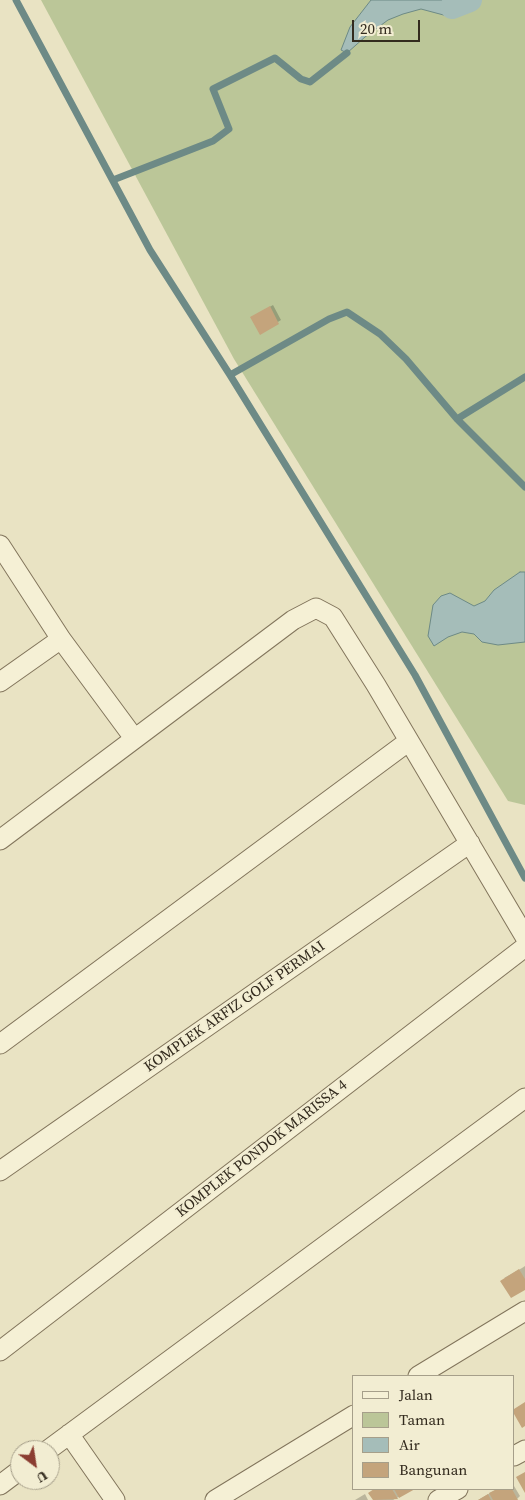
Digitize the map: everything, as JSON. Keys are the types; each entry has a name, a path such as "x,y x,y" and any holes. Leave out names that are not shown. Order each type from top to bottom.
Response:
{"street":[{"path":"0,544 61,639 134,738"},
{"path":"0,840 293,620 316,608 333,617 525,937"},
{"path":"0,682 61,639"},
{"path":"0,1044 409,741"},
{"name":"KOMPLEK ARFIZ GOLF PERMAI","path":"0,1172 470,844"},
{"name":"KOMPLEK PONDOK MARISSA 4","path":"0,1351 525,948"},
{"path":"60,1441 525,1098"},
{"path":"420,1375 525,1311"},
{"path":"215,1500 352,1416"},
{"path":"69,1434 115,1500"},
{"path":"438,1500 456,1490"}],"green space":[{"path":"41,0 525,0 525,805 508,801 234,359"}],"water":[{"path":"371,0 452,0 453,3 451,17 421,9 403,14 388,20 347,53 341,50 350,27"},
{"path":"520,572 525,572 525,642 498,645 482,642 474,634 462,632 448,637 434,646 428,636 433,605 441,596 450,593 474,606 485,601 494,590"}],"building":[{"path":"270,306 279,324 260,335 250,317"},
{"path":"519,1269 525,1279 525,1290 511,1298 500,1281"},
{"path":"525,1402 525,1426 522,1428 515,1416 515,1408"},
{"path":"525,1472 525,1493 516,1477"},
{"path":"372,1490 393,1490 398,1499 373,1500 368,1493"},
{"path":"395,1490 413,1490 399,1498"},
{"path":"495,1490 513,1490 518,1500 493,1500 489,1493"},
{"path":"488,1494 491,1500 478,1500"}],"waterway":[{"path":"16,0 150,250 230,375 415,675 525,878"},
{"path":"452,7 470,0"},
{"path":"113,180 213,141 229,129 213,89 275,58 301,79 310,82 347,53"},
{"path":"230,375 329,319 347,312 380,334 406,359 457,419 525,487"},
{"path":"457,419 525,377"}]}
